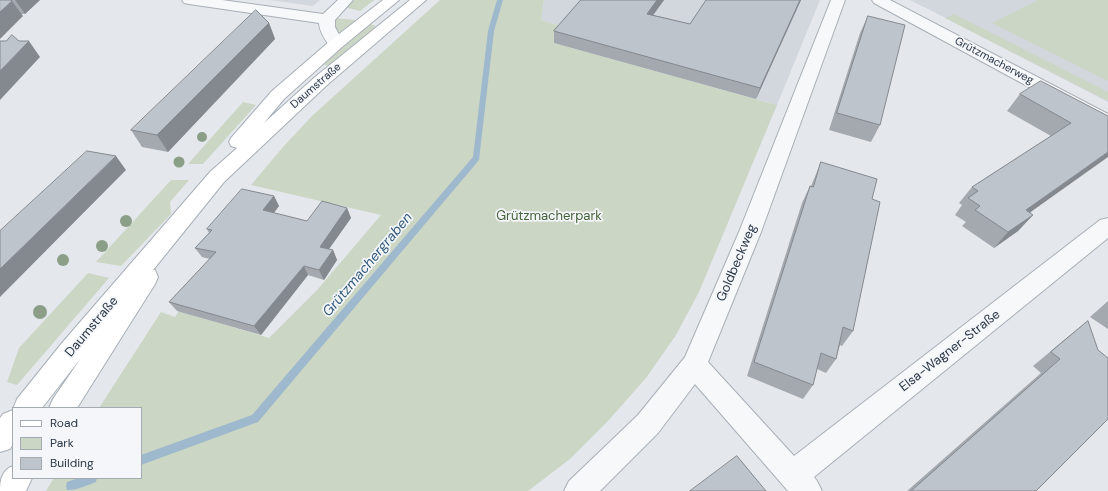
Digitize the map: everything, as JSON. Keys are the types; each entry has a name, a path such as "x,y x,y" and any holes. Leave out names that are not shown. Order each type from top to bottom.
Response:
{"main road":[{"name":"Daumstraße","path":"217,177 241,137 278,95 336,44 392,0"},
{"name":"Daumstraße","path":"27,407 71,351 217,177 321,81 419,0"},
{"name":"Daumstraße","path":"63,407 134,299 175,228"},
{"path":"0,439 12,424"},
{"path":"10,491 17,479"}],"street":[{"path":"189,0 327,19 346,0"},
{"name":"Goldbeckweg","path":"579,491 648,424 694,364 750,232 838,0"},
{"name":"Grützmacherweg","path":"879,0 1108,122"},
{"name":"Daumstraße","path":"327,19 327,27 336,44"},
{"name":"Elsa-Wagner-Straße","path":"800,483 1108,226"},
{"path":"694,364 800,483"}],"shaded area":[{"path":"270,0 320,0 313,6"},
{"path":"544,0 820,0 777,105 554,43 567,28 541,20"},
{"path":"909,0 1108,0 1108,102 926,8"}],"green space":[{"path":"352,0 374,0 360,11 344,7"},
{"name":"Grützmacherpark","path":"440,0 544,0 541,20 567,28 554,43 777,105 699,292 676,335 646,378 608,421 570,459 528,491 46,491 53,479 142,479 142,407 100,407 161,312 175,317 179,311 269,338 318,289 381,215 251,185 312,116"},
{"path":"1038,0 1108,0 1108,81 992,23"},
{"path":"954,14 1108,92 1108,101 945,18"},
{"path":"333,18 356,20 335,36"},
{"path":"370,24 376,26 329,66 323,64"},
{"path":"243,102 256,105 203,164 188,164"},
{"path":"171,180 189,180 170,202 171,214 121,266 96,262"},
{"path":"88,273 109,278 17,385 7,382 19,348"}],"building":[{"path":"0,0 11,0 12,1 0,12"},
{"path":"581,0 657,0 647,14 690,24 706,0 800,0 760,88 554,31"},
{"path":"256,10 269,23 157,135 131,130"},
{"path":"868,16 905,25 880,125 837,113"},
{"path":"12,35 19,41 29,41 0,71 0,41 6,41"},
{"path":"1041,81 1108,116 1108,152 1026,210 1033,215 1008,232 975,210 980,206 968,198 978,191 972,187 1071,123 1020,94"},
{"path":"87,151 116,156 0,269 0,231"},
{"path":"821,162 877,179 872,199 880,202 853,331 843,327 836,359 821,353 813,385 754,362 810,186 813,187"},
{"path":"242,189 274,196 263,210 307,221 322,201 347,208 320,247 333,250 319,270 304,266 254,326 169,302 216,252 195,248 212,230 207,229"},
{"path":"1088,321 1098,350 1108,358 1108,419 1036,491 911,491 1060,359 1051,352"},
{"path":"737,456 766,491 690,491"}],"waterway":[{"name":"Grützmachergraben","path":"142,460 255,419 476,158 491,31 500,0"},
{"name":"Grützmachergraben","path":"71,486 89,479"}]}
